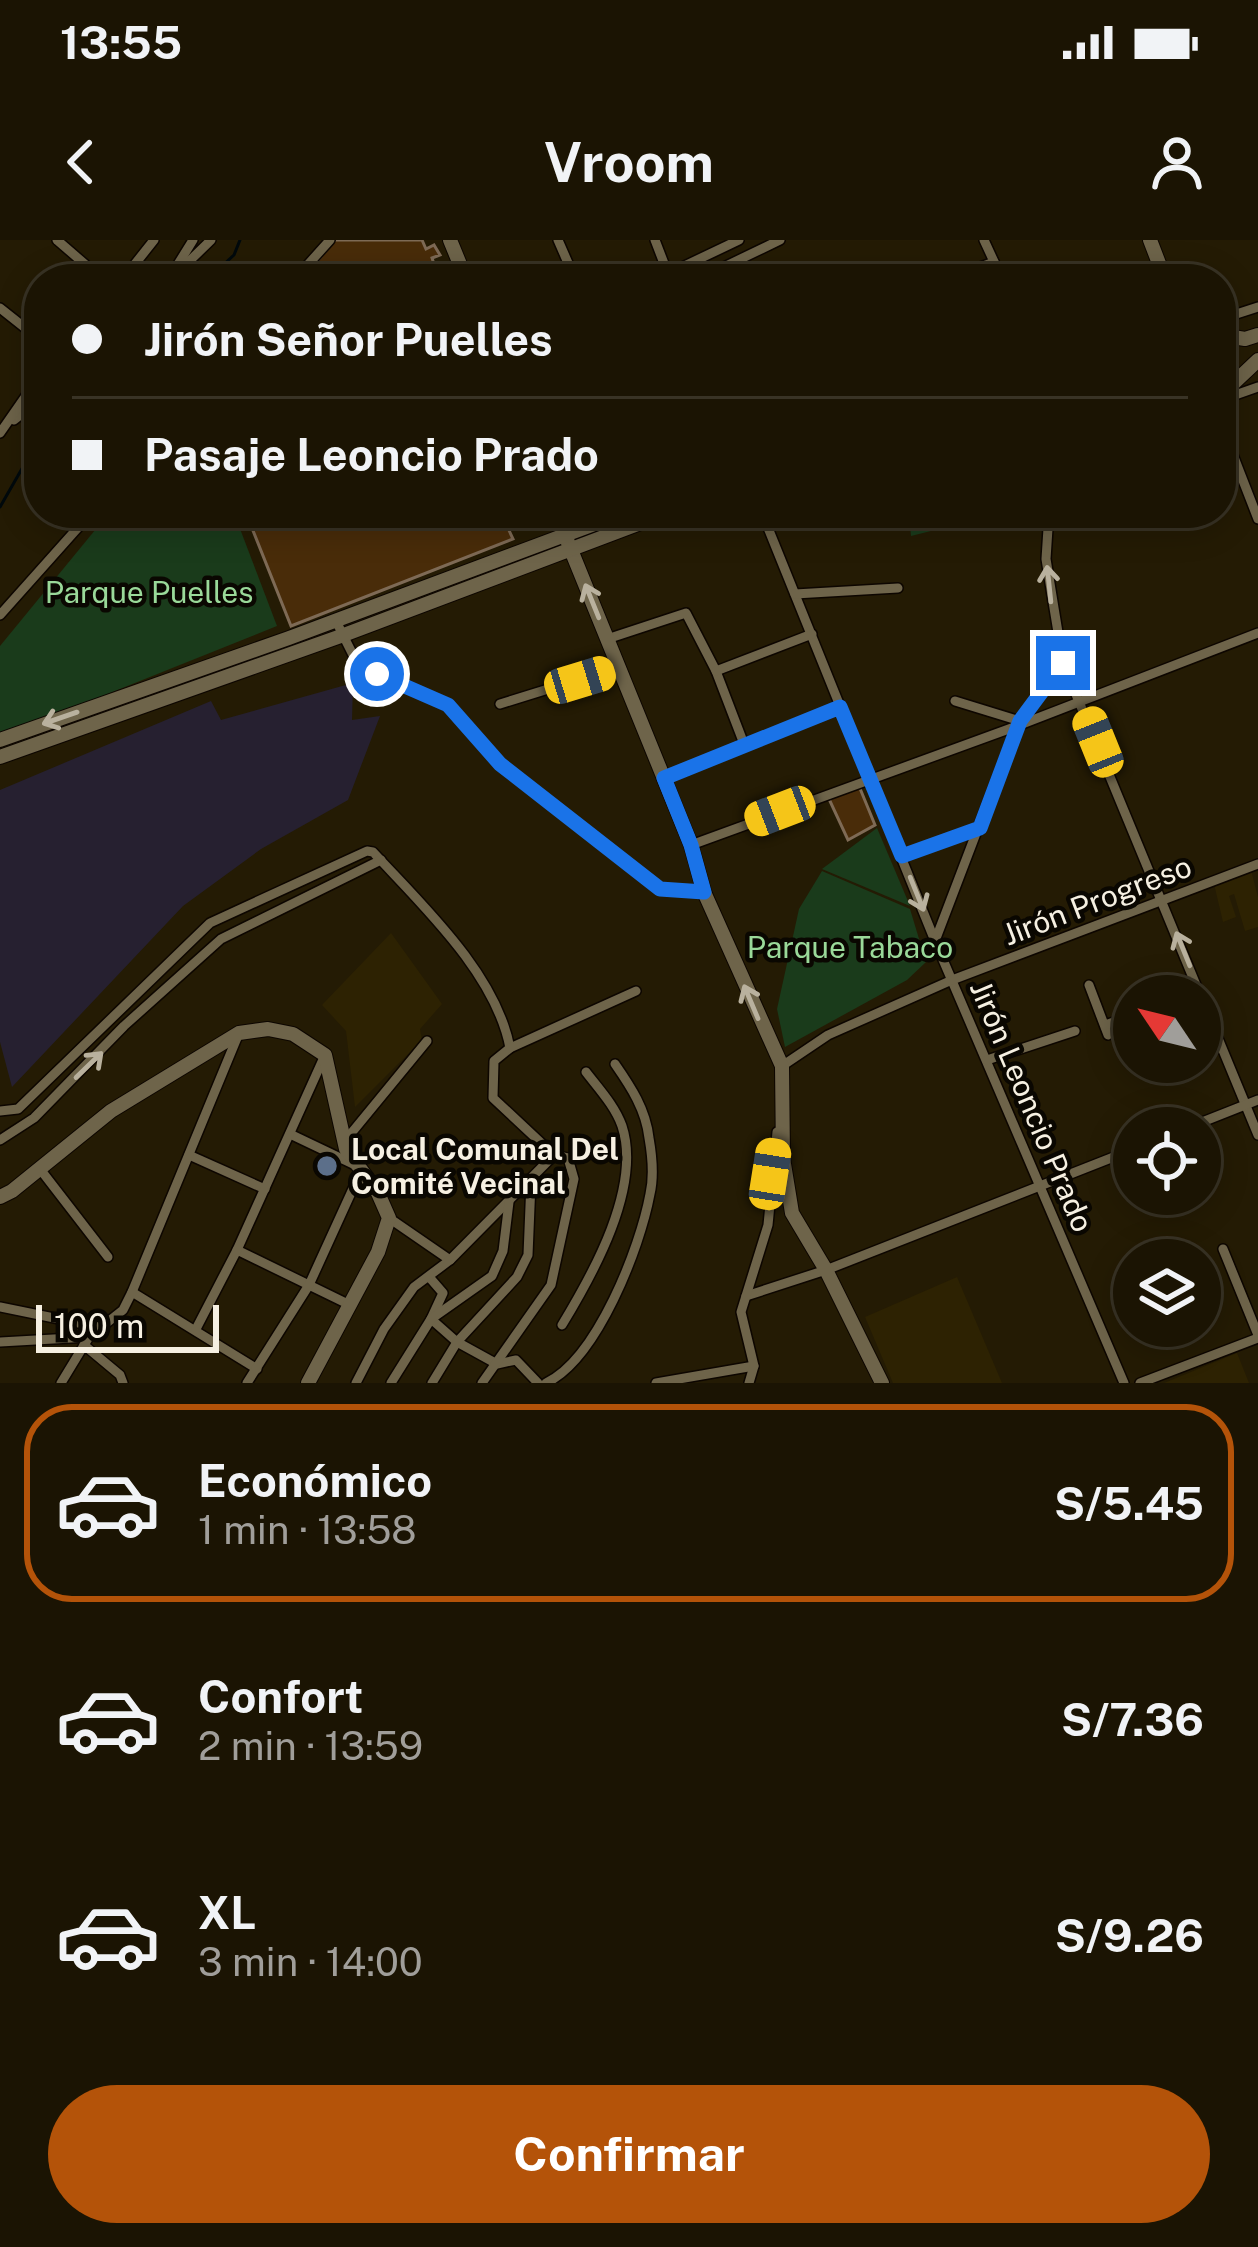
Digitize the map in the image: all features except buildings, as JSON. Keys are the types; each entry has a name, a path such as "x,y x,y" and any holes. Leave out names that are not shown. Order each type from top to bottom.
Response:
{"street":[{"path":"57,240 85,264"},
{"path":"135,264 154,240"},
{"path":"186,264 211,240"},
{"path":"308,264 330,240"},
{"path":"691,264 739,240"},
{"path":"730,264 780,240"},
{"path":"984,240 994,262 989,264"},
{"path":"0,308 24,327"},
{"path":"1236,383 1258,360"},
{"path":"1,428 24,397"},
{"path":"1236,463 1258,519"},
{"path":"0,615 78,528"},
{"path":"562,528 691,845 704,892 782,1066 783,1158 792,1214 826,1270 882,1383"},
{"path":"0,757 592,528"},
{"path":"567,540 611,528"},
{"name":"Jirón Leoncio Prado","path":"768,528 935,941 1124,1383"},
{"path":"1048,528 1046,559 1063,663 1164,901 1190,975"},
{"path":"796,593 898,588"},
{"path":"608,639 686,613 716,671 744,744"},
{"path":"0,740 338,628"},
{"path":"338,628 359,667 448,705 500,764 660,889 704,892"},
{"path":"691,845 1258,633"},
{"path":"716,671 812,634"},
{"path":"935,941 1019,723 1063,663"},
{"path":"500,704 620,667"},
{"path":"956,701 1019,723"},
{"path":"664,778 840,707"},
{"path":"902,856 980,828"},
{"path":"0,1111 18,1108 210,923 367,851 422,903 476,974 496,1004 510,1048"},
{"path":"0,1140 34,1118 124,1026 221,939 375,866 377,856"},
{"name":"Jirón Progreso","path":"782,1066 828,1035 952,980 1258,864"},
{"path":"1089,985 1107,1030 1113,1027"},
{"path":"482,1383 551,1285 574,1179 568,1158 554,1155 493,1098 494,1060 510,1048 637,991"},
{"path":"0,1197 111,1111 239,1034 268,1029 293,1034 325,1055 344,1142 378,1193 388,1218 450,1260"},
{"path":"987,1060 1075,1031"},
{"path":"61,1383 87,1341 123,1310 239,1034"},
{"path":"344,1142 427,1041"},
{"path":"1221,1051 1258,1135"},
{"path":"196,1329 325,1055"},
{"path":"430,1319 457,1342 497,1364 516,1360 542,1383 572,1364 596,1330 638,1242 652,1189 649,1136 638,1098 615,1064"},
{"path":"562,1325 594,1272 628,1171 620,1122 586,1072"},
{"path":"1221,1115 1258,1100"},
{"path":"749,1383 754,1366 741,1312 767,1225 782,1104"},
{"path":"290,1134 360,1169"},
{"path":"189,1155 265,1189"},
{"path":"356,1383 384,1329 414,1287 450,1260 554,1155"},
{"path":"746,1296 826,1270 1113,1157"},
{"path":"40,1169 108,1257"},
{"path":"247,1383 309,1285 360,1169"},
{"path":"432,1383 457,1342 517,1277 528,1255 532,1179"},
{"path":"430,1319 491,1276 503,1251 509,1202"},
{"path":"308,1383 378,1252 388,1218"},
{"path":"1140,1383 1258,1336 1223,1249"},
{"path":"237,1250 350,1305"},
{"path":"391,1383 443,1293 430,1278"},
{"path":"132,1292 257,1369"},
{"path":"0,1307 103,1328"},
{"path":"0,1342 87,1341 123,1383"},
{"path":"656,1383 754,1366"}],"shaded area":[{"path":"353,683 352,720 380,716 348,800 261,849 183,906 12,1087 0,1042 0,790 211,701 221,720"},
{"path":"1251,870 1258,897 1258,927 1245,931 1234,894 1229,896 1236,917 1223,922 1214,884"},
{"path":"391,933 442,1004 420,1029 422,1040 355,1107 346,1031 322,1005"},
{"path":"957,1277 1002,1383 893,1383 865,1317"},
{"path":"1237,1353 1249,1383 1164,1383 1203,1367"}],"green space":[{"name":"Parque Puelles","path":"97,528 240,528 277,626 0,737 0,646"},
{"path":"910,528 943,528 911,536"},
{"path":"877,828 910,906 822,869"},
{"name":"Parque Tabaco","path":"822,871 910,909 926,962 907,980 785,1047 777,1009 799,909"}],"waterway":[{"path":"224,264 240,240"},
{"path":"0,507 24,465"}],"place":[{"name":"Local Comunal Del Comité Vecinal","path":"327,1166"}],"route":[{"path":"377,674 448,705 500,764 660,889 704,892 664,778 840,707 902,856 980,828 1020,721 1063,663"}]}
